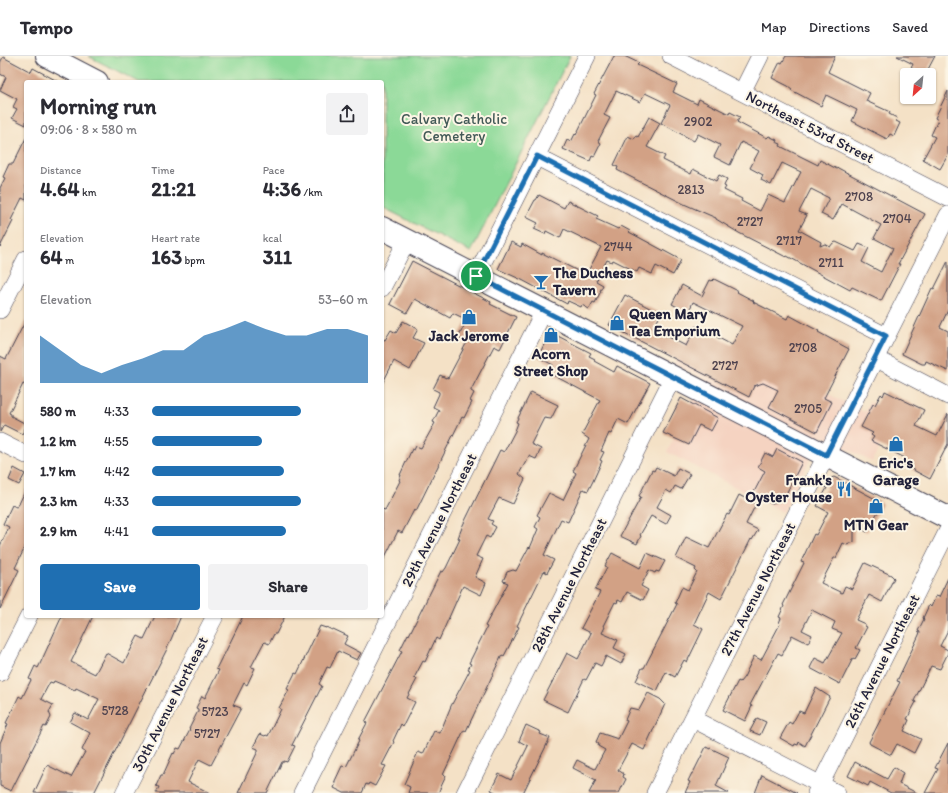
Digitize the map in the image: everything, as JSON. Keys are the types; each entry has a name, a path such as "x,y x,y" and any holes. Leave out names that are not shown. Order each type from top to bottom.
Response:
{"main road":[{"path":"47,56 93,80"},
{"path":"384,229 948,518"}],"street":[{"path":"476,276 587,56"},
{"name":"Northeast 53rd Street","path":"671,56 948,198"},
{"path":"742,92 760,56"},
{"path":"537,156 886,336"},
{"name":"27th Avenue Northeast","path":"655,793 948,215"},
{"path":"384,284 407,240"},
{"path":"0,310 24,262"},
{"name":"29th Avenue Northeast","path":"302,793 544,311"},
{"path":"875,358 948,396"},
{"name":"28th Avenue Northeast","path":"465,793 673,377"},
{"path":"0,442 24,454"},
{"name":"26th Avenue Northeast","path":"818,789 948,530"},
{"path":"0,672 28,618"},
{"name":"30th Avenue Northeast","path":"124,793 214,618"},
{"path":"693,719 818,789 837,793"}],"shaded area":[{"path":"694,325 864,412 870,402 896,415 872,462 822,436 783,512 667,452 704,379 674,364"}],"green space":[{"name":"Calvary Catholic Cemetery","path":"88,56 570,56 471,252 384,208 384,80 135,80"}],"building":[{"path":"614,56 624,56 639,63 637,65 677,84 673,92 697,104 699,99 729,114 730,112 740,117 737,122 767,138 769,136 777,140 776,142 781,144 780,146 818,165 820,160 837,169 838,168 925,214 898,264 900,264 881,301 852,287 850,290 787,256 786,257 739,233 716,218 684,204 617,170 618,167 614,165 628,136 634,139 636,136 638,137 649,117 660,123 647,147 665,156 663,160 691,174 693,169 716,181 719,175 727,179 724,190 742,199 741,201 760,211 768,195 785,203 801,172 782,163 771,185 761,180 763,175 750,168 759,151 741,142 730,165 714,157 720,145 698,134 694,141 661,123 670,105 645,93 640,102 616,91 604,115 610,118 598,141 601,143 594,157 592,156 590,161 563,149 567,140 571,142 575,134 576,135 596,95 594,94","holes":["811,189 829,198 821,214 833,220 842,204 881,225 874,238 893,248 881,272 862,262 869,248 859,244 855,251 836,242 830,247 825,244 820,246 821,242 799,230 807,215 799,212"]},
{"path":"786,56 835,56 828,72 870,93 866,101 890,112 889,114 897,118 896,121 900,123 894,136 890,134 887,139 852,121 857,110 826,95 821,106 772,78 780,62 782,63"},
{"path":"897,56 935,56 929,68 911,68 913,64"},
{"path":"3,57 31,72 33,68 55,80 24,80 24,124 12,118 17,109 13,107 17,99 0,90 6,77 0,74 0,63"},
{"path":"948,91 948,155 940,169 923,159 935,137 931,135 938,120 935,118"},
{"path":"24,142 24,199 22,198 11,220 13,221 0,247 0,188 9,164 13,164"},
{"path":"539,195 564,208 568,201 598,216 596,219 618,229 621,226 630,231 629,232 681,260 673,275 656,266 652,274 639,268 637,272 613,260 612,262 607,260 596,281 603,285 595,303 593,302 589,309 582,305 581,307 568,301 567,304 498,269 511,242 521,247 522,244 586,275 601,247 564,229 560,238 546,231 545,234 534,229 538,223 526,217"},
{"path":"412,261 491,302 490,304 516,317 500,349 494,346 471,390 474,393 470,401 472,402 464,418 462,417 416,511 414,510 402,533 398,531 384,559 384,510 400,481 400,475 412,449 414,450 416,446 421,448 435,423 433,422 439,410 433,407 439,392 433,389 440,375 448,378 467,342 458,338 467,320 453,313 450,318 415,299 407,313 390,304"},
{"path":"948,261 948,310 940,327 948,331 948,371 926,361 925,364 922,364 902,354 932,288 934,289"},
{"path":"714,279 738,291 737,292 754,301 753,302 787,319 789,315 849,349 824,398 832,402 817,432 769,407 778,390 763,383 754,386 749,397 609,325 625,295 661,314 653,329 686,346 696,326 732,345 742,326 693,302 688,313 672,304 682,285 702,296 710,280 712,281"},
{"path":"403,321 418,329 413,338 424,343 410,370 394,361 384,380 384,340 391,330 396,333"},
{"path":"24,324 24,384 9,413 11,416 24,423 24,430 22,434 4,425 0,432 0,356 6,359"},
{"path":"550,332 591,353 589,356 595,359 594,361 614,372 617,366 650,383 628,424 618,419 611,434 609,433 601,451 604,452 600,460 602,461 593,481 588,491 583,489 568,522 561,519 544,555 554,560 547,573 544,571 517,626 519,627 504,656 502,655 466,731 464,730 443,775 446,776 438,793 408,793 410,787 404,784 418,752 423,754 434,731 440,733 451,706 470,670 468,669 471,664 469,663 487,627 485,626 508,583 503,581 507,572 513,570 516,571 529,547 530,548 538,529 535,527 540,517 537,515 549,493 563,500 576,473 573,471 589,439 582,434 600,400 549,373 553,365 538,357"},
{"path":"885,391 924,410 916,426 937,436 948,414 948,444 930,479 902,464 905,458 871,441 874,437 871,435 873,433 861,427 873,404 875,405 881,394 883,396"},
{"path":"531,392 558,405 551,419 544,418 531,444 541,449 536,459 529,456 519,474 525,479 513,504 499,498 488,519 493,521 491,524 496,527 490,538 486,536 476,556 483,559 475,577 486,583 481,595 463,586 439,640 436,638 425,662 423,661 414,678 417,679 407,698 415,702 403,726 401,724 393,741 394,742 382,765 386,766 375,786 369,783 368,785 366,784 362,793 344,793 334,788 336,783 334,783 342,766 346,767 367,723 365,722 402,651 400,650 441,571 443,572 446,568 460,539 458,538 463,525 500,450 504,452 515,431 518,423 516,422"},
{"path":"681,398 718,418 711,431 699,425 689,445 663,433"},
{"path":"777,449 802,462 783,500 772,504 753,494 765,471 758,467 765,453 773,457"},
{"path":"656,467 674,476 678,468 690,474 681,489 675,486 671,493 666,490 657,507 671,515 666,524 651,516 640,535 641,536 637,544 620,536 641,497 639,496 652,470 654,471"},
{"path":"14,468 24,473 19,485 9,480"},
{"path":"834,477 881,502 880,503 882,504 867,532 854,525 854,542 847,545 843,543 821,583 842,593 845,586 852,589 865,563 891,575 894,578 882,602 869,595 856,620 865,624 867,627 856,648 860,650 855,659 853,658 840,684 810,668 815,658 825,663 842,633 832,629 835,622 812,610 802,630 812,635 808,643 792,635 782,655 778,653 750,705 752,706 745,721 723,710 738,681 740,682 744,677 754,656 761,660 780,624 781,618 779,617 784,606 783,605 804,563 801,562 814,534 816,535 828,512 817,506 827,488 825,487 829,479"},
{"path":"24,493 24,549 15,568 19,570 0,609 0,546 9,527 3,524 12,505 16,507 18,506"},
{"path":"739,495 756,504 746,524 758,530 752,540 751,539 721,599 709,592 694,624 703,629 687,662 684,660 675,677 666,672 657,691 636,681 677,604 675,603 682,587 688,590 697,572 695,570 696,568 676,558 686,537 709,548"},
{"path":"612,553 640,568 647,553 665,561 659,572 656,571 655,573 649,570 641,586 648,590 643,600 627,592 622,602 618,600 617,603 615,602 603,626 605,627 602,633 618,640 614,648 626,654 621,664 606,656 601,666 595,663 586,680 584,679 568,712 543,700 567,653 578,659 591,633 581,628 600,592 595,590 607,567 605,566"},
{"path":"948,578 948,630 940,646 948,650 948,653 940,669 931,666 914,701 916,702 907,719 909,720 904,731 921,739 914,753 897,744 891,755 870,744 869,742 900,682 897,681 919,635 920,632 918,631 929,605 931,607 936,596 939,597"},
{"path":"61,618 92,618 71,662 95,674 106,653 124,663 138,636 144,639 154,618 180,618 166,651 94,793 34,793 47,765 71,777 85,752 82,750 90,733 70,722 75,713 88,720 99,699 76,688 75,690 54,681 53,683 50,682 41,699 53,705 49,712 51,717 46,727 44,726 11,791 0,786 0,743 8,724 6,723 19,696 22,698 31,680 29,679 35,666 38,668"},
{"path":"242,618 284,618 269,644 265,642 263,644 251,667 255,668 247,685 244,683 233,705 241,708 211,765 199,759 188,782 210,793 156,793 159,787 156,786 161,775 163,775 173,753 174,754 177,748 180,749 190,730 189,729 198,711 196,708 202,696 205,698 219,670 216,669"},
{"path":"320,626 333,629 348,636 344,644 361,653 357,660 338,651 330,668 327,667 319,684 322,686 292,745 295,746 287,762 282,762 267,793 238,793 258,751 258,749 253,747 260,734 268,736 281,709 279,708 289,690 287,689 295,673 297,674"},
{"path":"816,688 830,697 805,746 799,742 798,745 795,744 794,746 780,738 789,722 792,724 799,711 804,713"},
{"path":"648,693 660,699 665,704 644,750 632,744 618,770 624,774 623,777 626,779 619,793 589,793 596,780 573,768 577,760 595,769 605,750 598,746 599,744 596,742 600,733 618,739 627,721 625,720 630,708 639,710"},
{"path":"757,718 766,722 760,735 750,731"},
{"path":"526,725 541,732 540,734 550,738 523,793 497,793 491,790 499,774 511,780 528,746 519,741"},
{"path":"948,743 948,793 925,793 938,769 935,768"},
{"path":"706,747 729,757 716,786 729,793 685,793 690,782 688,781"},
{"path":"855,762 887,779 894,767 903,773 899,784 917,793 891,793 870,782 868,786 848,776"},
{"path":"762,775 797,793 755,793"}],"place":[{"name":"The Duchess Tavern","path":"541,282"},
{"name":"Jack Jerome","path":"469,317"},
{"name":"Queen Mary Tea Emporium","path":"617,323"},
{"name":"Acorn Street Shop","path":"551,335"},
{"name":"Eric's Garage","path":"896,444"},
{"name":"Frank's Oyster House","path":"844,489"},
{"name":"MTN Gear","path":"876,506"}],"route":[{"path":"537,156 886,336 826,455 476,276 537,156"}]}
